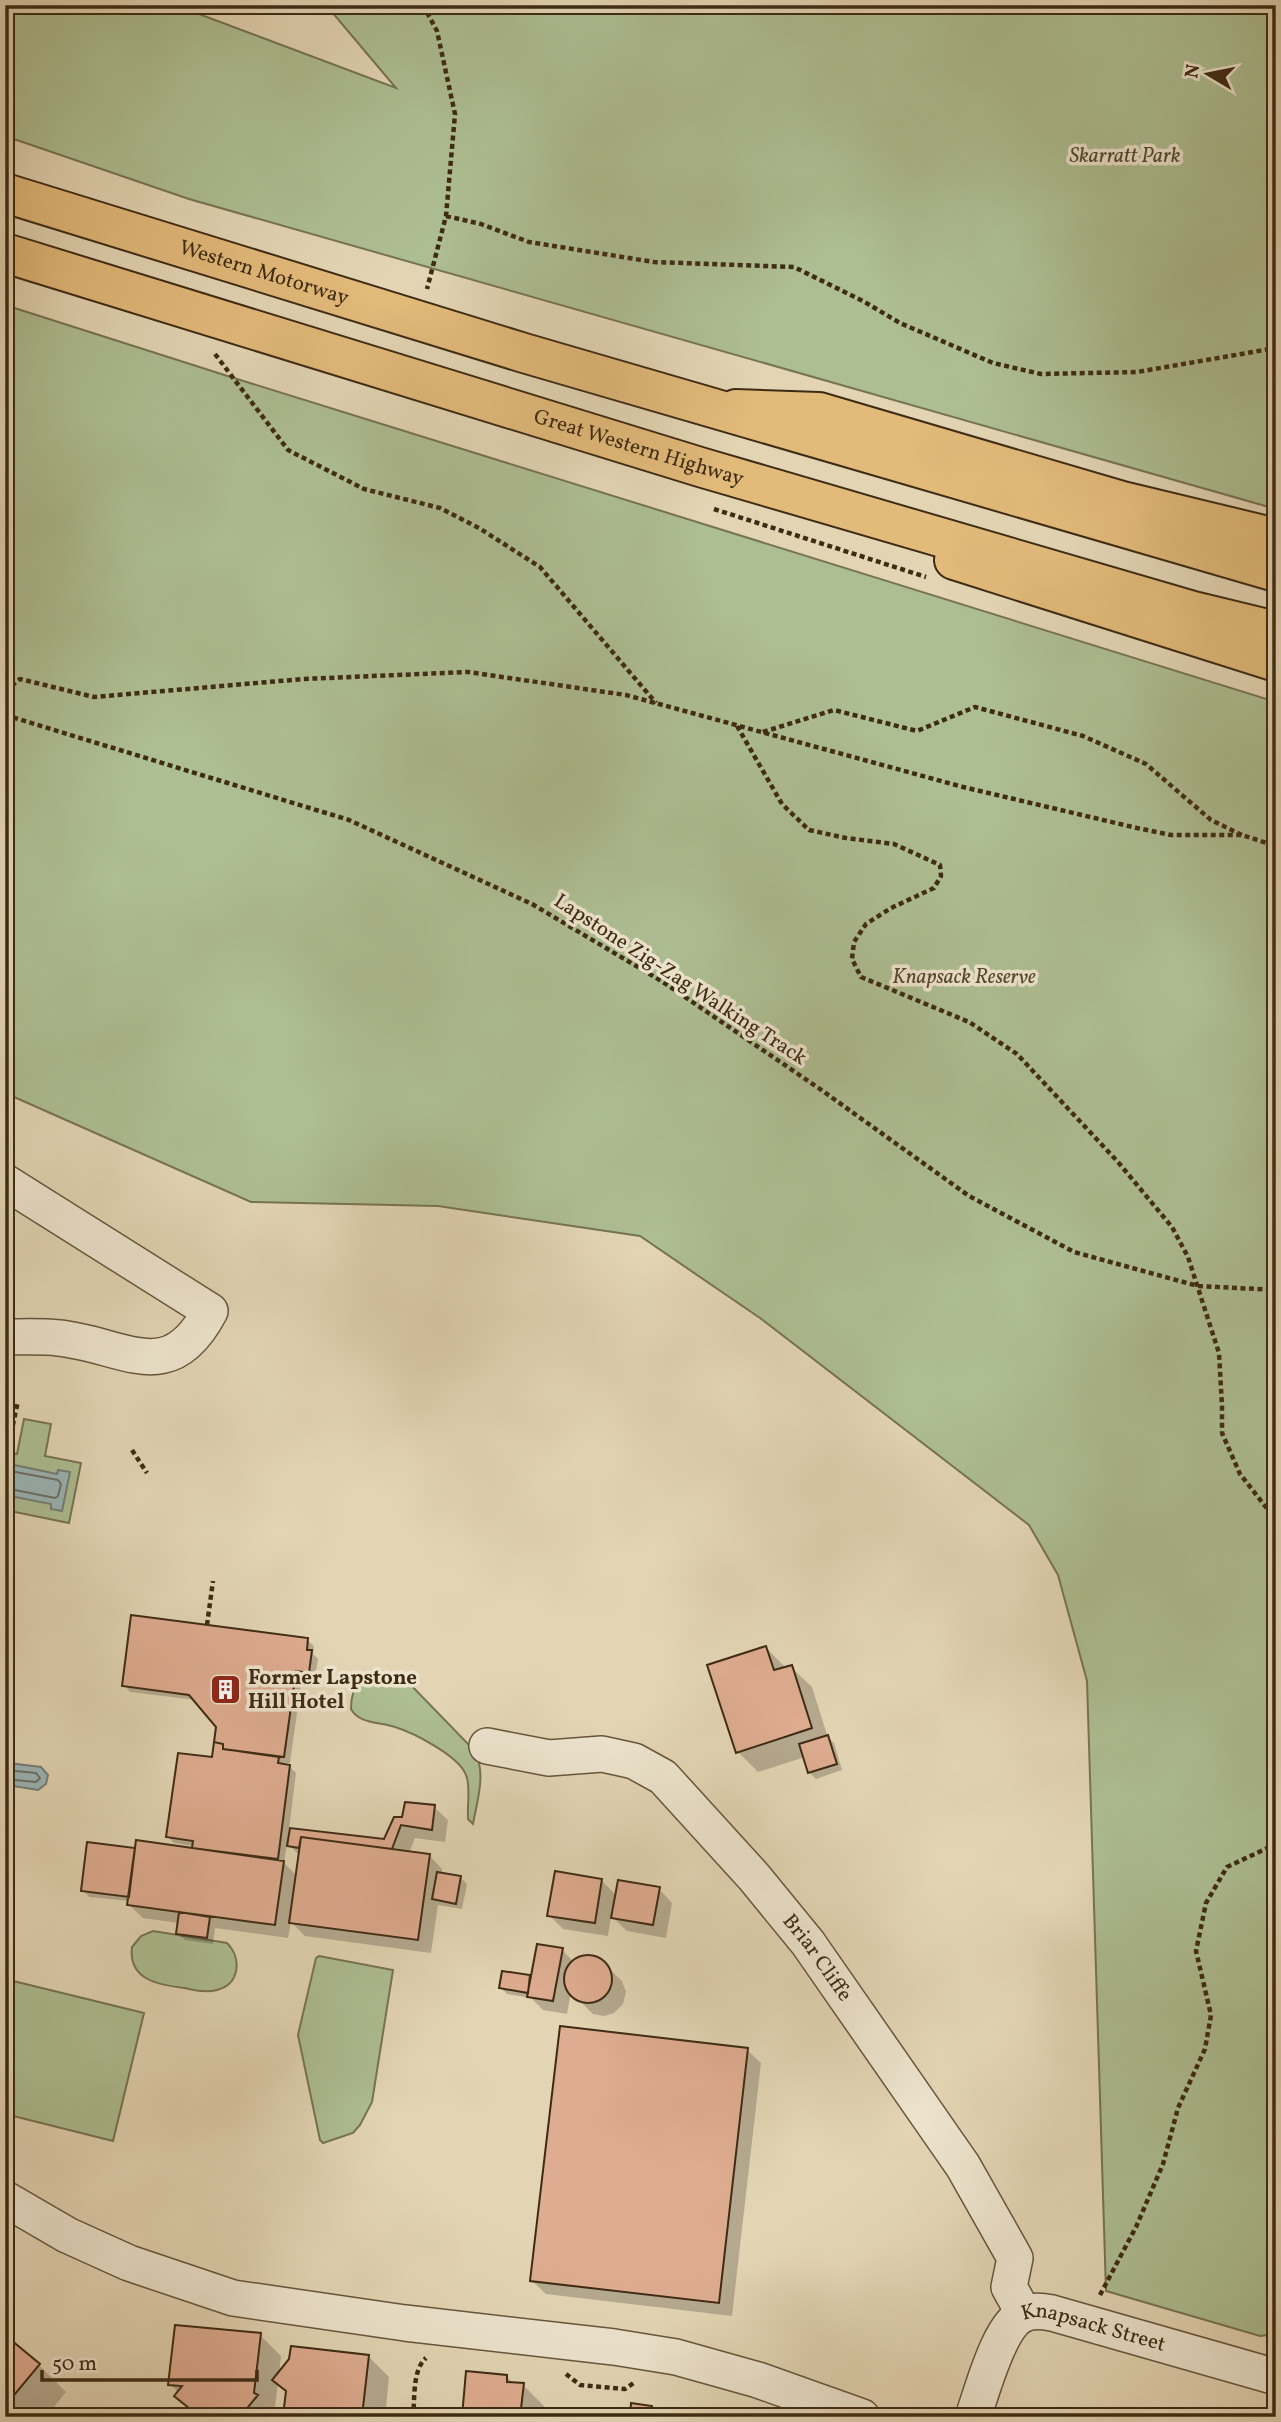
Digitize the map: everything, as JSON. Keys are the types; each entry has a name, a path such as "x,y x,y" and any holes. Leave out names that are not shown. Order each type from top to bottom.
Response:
{"main road":[{"name":"Western Motorway","path":"5,193 713,409"},
{"name":"Great Western Highway","path":"5,253 700,467 1193,611 1276,631"},
{"path":"713,409 818,412 1122,501 1276,538"},
{"path":"713,409 1276,572"},
{"path":"700,467 744,490 783,505 1276,662"}],"street":[{"path":"5,1182 210,1311 200,1330 184,1346 161,1357 144,1357 60,1338 5,1337"},
{"name":"Briar Cliffe","path":"487,1746 549,1758 602,1754 634,1761 663,1777 754,1877 808,1943 963,2166 1015,2258 1009,2287 1024,2314"},
{"path":"5,2199 67,2235 129,2263 233,2298 676,2357 758,2380 862,2417"},
{"name":"Knapsack Street","path":"973,2417 1002,2339 1013,2321 1024,2314 1038,2311 1276,2377"}],"path":[{"path":"419,320 446,216 455,114 438,31 423,5"},
{"path":"446,216 481,224 529,242 654,262 794,267 854,296 900,323 993,363 1041,374 1137,372 1276,348"},
{"path":"210,348 288,450 363,489 440,508 479,528 540,567 656,703"},
{"path":"5,691 20,679 94,697 303,679 468,672 626,695 963,787 1171,835 1242,835"},
{"path":"762,732 834,710 917,731 975,707 1083,736 1146,764 1211,820 1242,835 1276,846"},
{"name":"Lapstone Zig-Zag Walking Track","path":"5,715 349,820 532,904 663,982 970,1196 1074,1252 1198,1286 1276,1290"},
{"path":"737,725 782,804 808,830 894,844 940,865 941,876 934,888 891,908 866,924 854,942 852,959 861,977 970,1022 1017,1054 1118,1162 1172,1227 1188,1257 1219,1353 1222,1433 1240,1474 1276,1520"},
{"path":"11,1434 18,1401"},
{"path":"132,1450 147,1473"},
{"path":"207,1625 213,1581"},
{"path":"1088,2323 1098,2298 1142,2215 1163,2164 1178,2108 1205,2049 1210,2015 1196,1951 1206,1903 1227,1867 1276,1844"}],"green space":[{"name":"Skarratt Park","path":"5,5 175,5 396,88 326,5 1276,5 1276,509 189,199 5,136"},
{"name":"Knapsack Reserve","path":"5,305 1276,702 1276,2334 1260,2336 1106,2291 1087,1681 1058,1575 1029,1525 760,1318 640,1236 438,1206 251,1202 5,1093"},
{"path":"24,1419 51,1424 45,1456 81,1463 69,1523 5,1510 5,1452 17,1454"},
{"path":"387,1672 407,1681 474,1750 480,1777 473,1824 468,1819 469,1791 466,1775 455,1760 413,1734 364,1720 351,1709 353,1693 360,1682 371,1675"},
{"path":"153,1931 227,1943 235,1956 234,1976 225,1987 209,1991 165,1985 147,1979 135,1967 132,1947 141,1936"},
{"path":"319,1956 393,1970 372,2102 353,2133 323,2143 320,2140 298,2035 316,1958"},
{"path":"5,1979 144,2013 113,2141 5,2114"}],"water":[{"path":"5,1463 57,1474 58,1470 70,1472 62,1511 51,1509 51,1504 5,1495"},
{"path":"8,1763 41,1767 48,1775 46,1784 38,1790 6,1785 5,1765"}],"building":[{"name":"Former Lapstone Hill Hotel","path":"131,1615 308,1638 307,1650 312,1650 309,1673 296,1671 284,1757 223,1749 223,1744 214,1742 216,1727 189,1695 122,1686"},
{"path":"766,1646 774,1670 792,1665 812,1728 736,1753 707,1665"},
{"path":"828,1735 837,1764 808,1773 799,1744"},
{"path":"214,1742 223,1744 223,1749 279,1757 278,1763 290,1765 278,1859 192,1848 193,1841 166,1837 178,1753 212,1757"},
{"path":"405,1802 435,1805 432,1830 401,1825 392,1849 301,1837 299,1848 287,1846 290,1828 384,1839 394,1817 402,1817"},
{"path":"301,1837 430,1854 418,1940 289,1923"},
{"path":"136,1840 284,1861 275,1925 127,1905"},
{"path":"87,1842 135,1848 129,1897 81,1891"},
{"path":"555,1871 602,1879 595,1923 547,1916"},
{"path":"437,1872 461,1876 456,1904 432,1899"},
{"path":"618,1880 660,1887 653,1925 611,1918"},
{"path":"179,1912 210,1917 207,1938 176,1934"},
{"path":"537,1944 563,1948 553,2001 527,1997"},
{"path":"588,1955 605,1962 612,1979 605,1996 588,2003 571,1996 564,1979 571,1962"},
{"path":"502,1971 530,1975 528,1993 499,1988"},
{"path":"560,2026 748,2048 719,2303 530,2281"},
{"path":"175,2325 261,2333 254,2393 258,2395 240,2417 200,2417 174,2396 182,2386 168,2385"},
{"path":"5,2335 40,2364 5,2406"},
{"path":"291,2346 369,2355 362,2416 348,2414 346,2417 317,2417 309,2411 284,2408 286,2391 272,2380 289,2359"},
{"path":"466,2371 507,2375 507,2382 524,2383 520,2417 462,2417"},
{"path":"631,2403 652,2406 651,2417 630,2417"}],"place":[{"name":"Former Lapstone Hill Hotel","path":"225,1690"}]}
